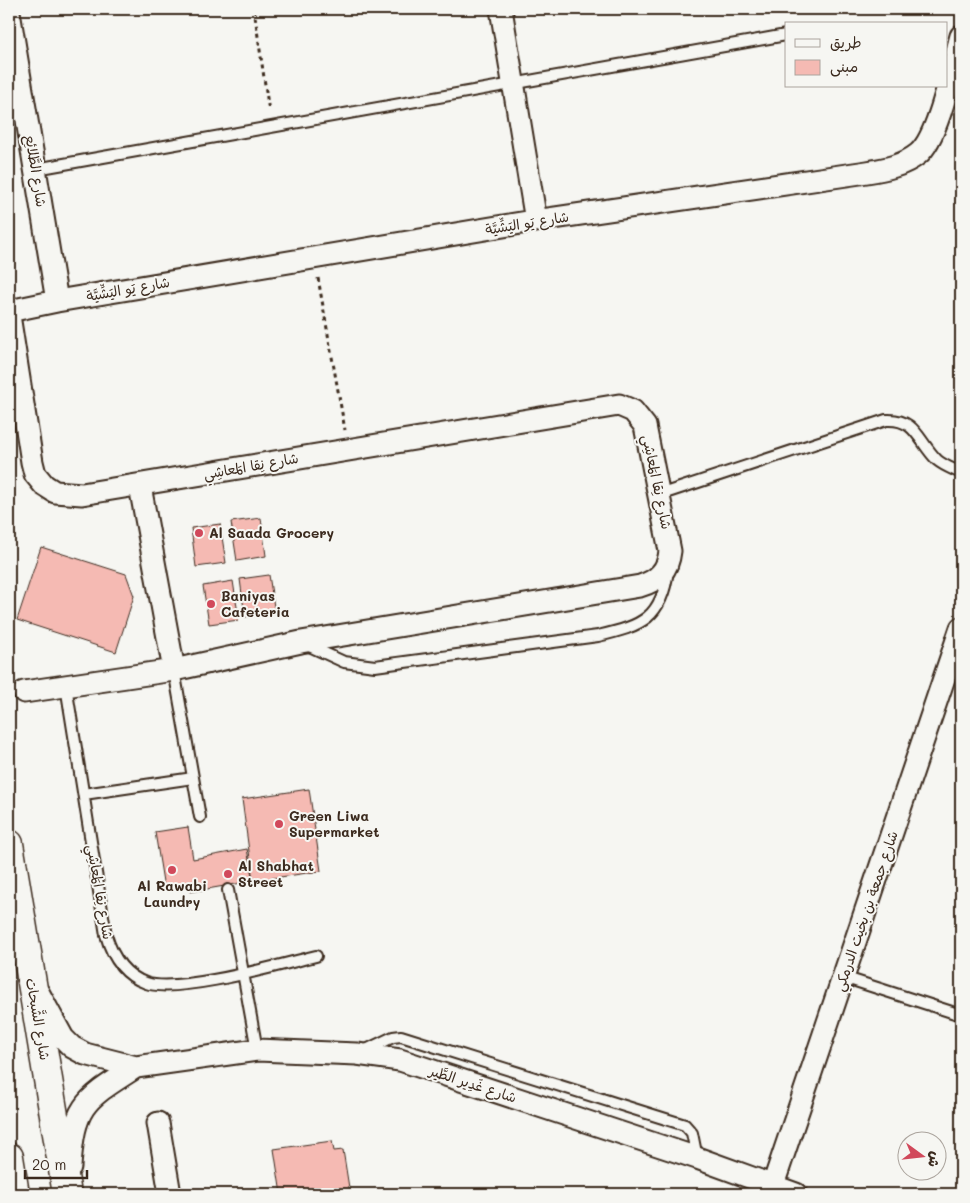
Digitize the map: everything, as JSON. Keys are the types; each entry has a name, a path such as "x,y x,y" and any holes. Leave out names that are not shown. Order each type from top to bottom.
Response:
{"street":[{"path":"501,9 536,221"},
{"name":"شارع الطَّلائِع","path":"9,12 57,301"},
{"name":"شارع يَو اليَشِّيَّة","path":"948,81 961,36"},
{"name":"شارع يَو اليَشِّيَّة","path":"9,313 57,301 536,221 898,166 918,154 932,136 946,88"},
{"name":"شارع نِقا المَعاشِي","path":"9,313 32,462 40,480 55,492 69,495 140,486 348,449 619,406 633,410 645,426 669,543 669,560"},
{"path":"140,486 174,670"},
{"path":"24,692 174,670 301,642 640,586 648,584 662,574 669,560"},
{"name":"شارع جمعة بن بخيت الدرمكي","path":"771,1190 961,628"},
{"name":"شارع الشَّبحات","path":"9,844 68,1194"},
{"name":"شارع غَدِير الطَّير","path":"31,979 63,1038 72,1047 85,1054 136,1067 257,1050 357,1054 400,1060 697,1158 771,1190 796,1194"},
{"name":"شارع غَدِير الطَّير","path":"68,1194 71,1142 78,1116 86,1102 95,1094 136,1067"},
{"path":"158,1123 170,1194"},
{"path":"9,1157 15,1194"}],"lane":[{"path":"36,169 785,35"},
{"path":"659,495 886,420 899,419 908,423 938,460 961,472"},
{"path":"301,642 344,662 375,666 598,636 624,630 645,622 657,608 665,590 669,560"},
{"path":"174,670 200,817"},
{"name":"شارع نِقا المَعاشِي","path":"66,686 106,935 110,951 119,965 139,979 162,986 244,974 316,956"},
{"path":"84,794 193,778"},
{"path":"228,890 257,1050"},
{"path":"843,977 961,1016"}],"path":[{"path":"254,9 271,127"},
{"path":"314,258 348,449"}],"building":[{"path":"261,518 266,556 237,561 231,522"},
{"path":"220,524 226,563 196,567 191,528"},
{"path":"41,547 126,574 134,596 116,652 17,620"},
{"path":"269,575 275,613 245,617 240,579"},
{"path":"233,581 239,620 209,624 203,586"},
{"name":"Green Liwa Supermarket","path":"309,789 321,871 253,881 242,799"},
{"path":"188,827 193,859 247,849 253,881 190,892 189,884 164,888 155,832"},
{"path":"332,1141 334,1151 343,1150 350,1194 281,1194 274,1149"}],"place":[{"name":"Al Saada Grocery","path":"199,533"},
{"name":"Baniyas Cafeteria","path":"211,604"},
{"name":"Green Liwa Supermarket","path":"279,824"},
{"name":"Al Rawabi Laundry","path":"172,870"},
{"name":"Al Shabhat Street","path":"228,874"}]}
